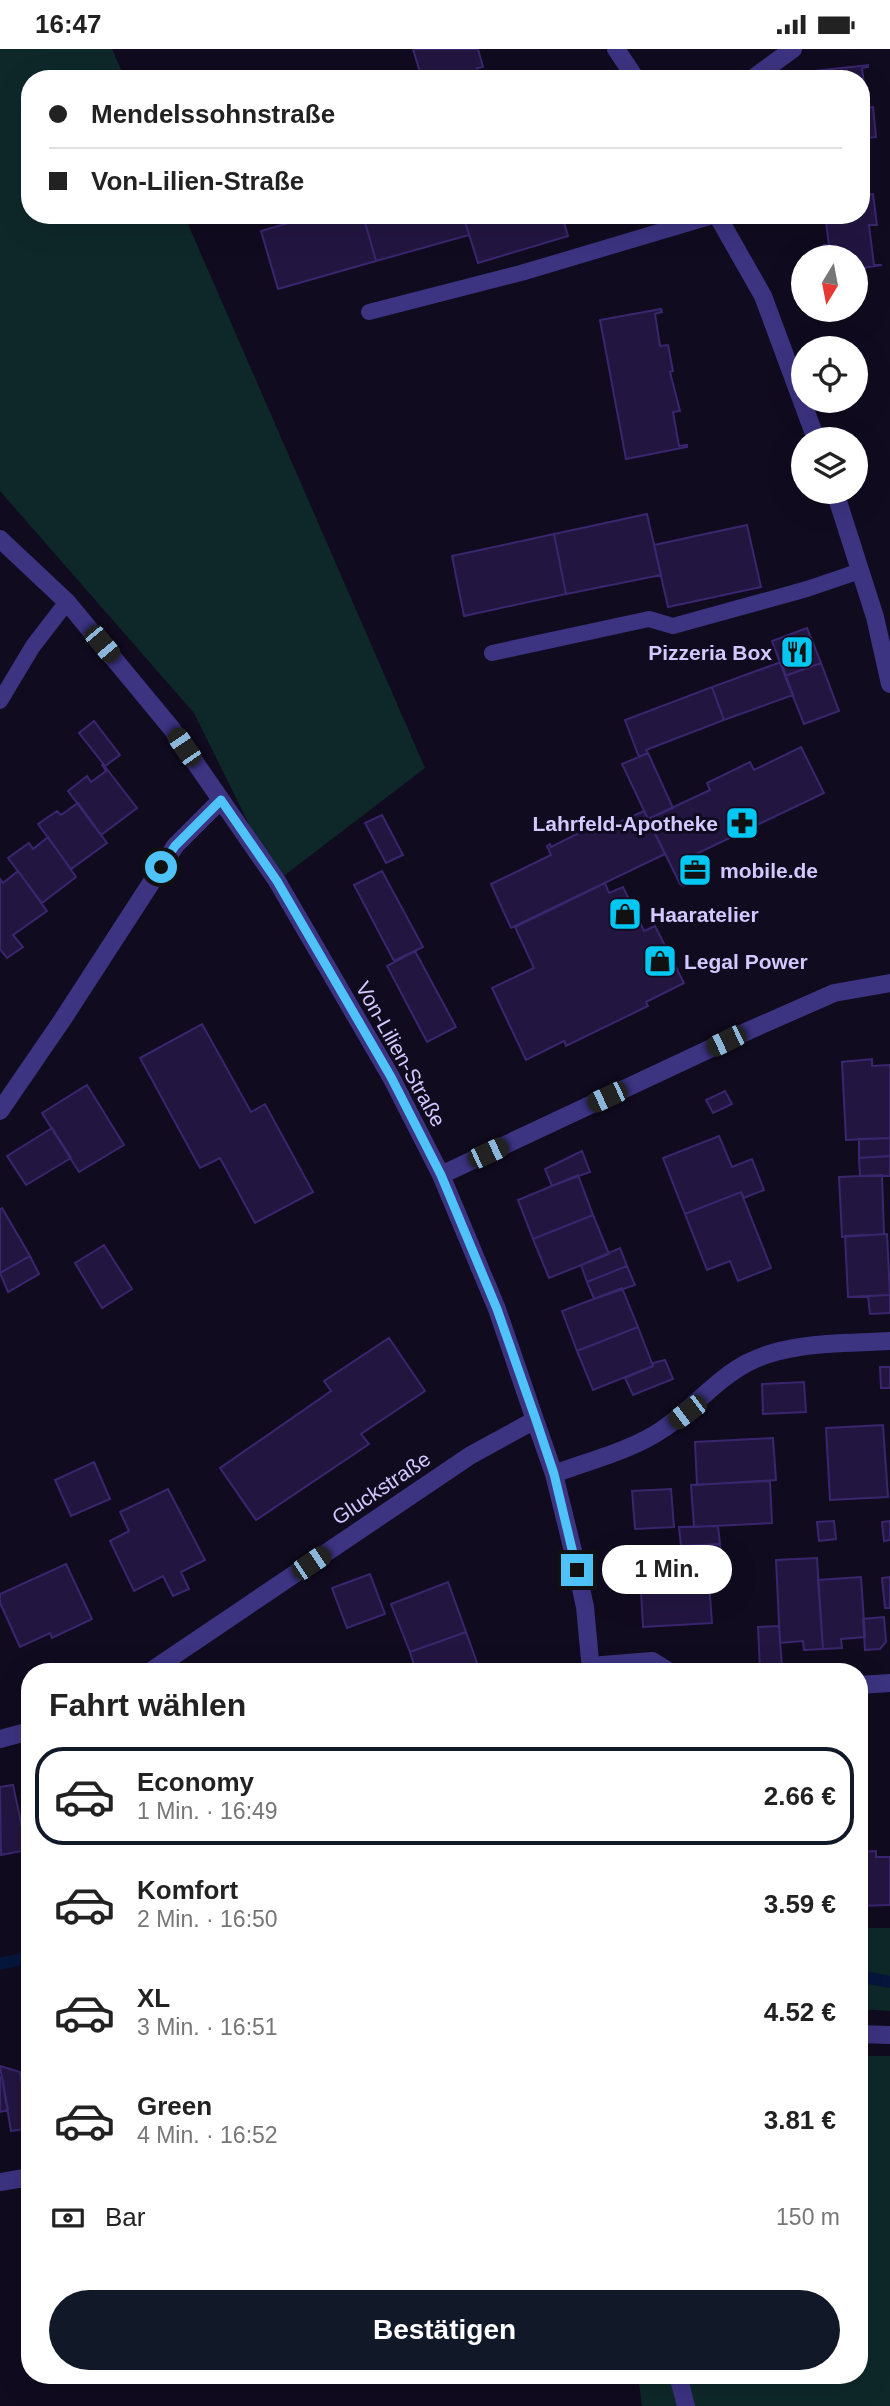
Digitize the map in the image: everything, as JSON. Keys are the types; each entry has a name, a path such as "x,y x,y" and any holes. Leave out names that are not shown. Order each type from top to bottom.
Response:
{"street":[{"path":"617,49 630,70"},
{"path":"764,70 793,49"},
{"path":"722,224 763,296 812,427"},
{"path":"839,504 860,571 882,614 890,684"},
{"name":"Von-Lilien-Straße","path":"0,539 66,602 172,729 277,881 391,1077 441,1175 497,1309 536,1420 554,1474 585,1607 590,1663"},
{"path":"0,1111 175,846 221,800"},
{"path":"441,1175 822,998 834,993 890,983"},
{"path":"554,1474 660,1431 687,1412 719,1381 749,1363 778,1352 825,1345 890,1341"},
{"name":"Gluckstraße","path":"163,1663 471,1455 536,1420"},
{"path":"637,1663 655,1663"},
{"path":"868,1684 890,1683"},
{"path":"0,1739 21,1733"},
{"path":"868,2035 890,2035"},
{"path":"0,2182 21,2178"},
{"path":"680,2384 686,2406"}],"lane":[{"path":"369,312 520,273 686,224"},
{"path":"492,653 649,619 673,626 807,589 860,571"},
{"path":"0,701 33,646 66,602"}],"green space":[{"path":"0,49 112,49 121,70 21,70 21,224 188,224 425,768 277,881 194,713 0,491"},
{"path":"868,1928 890,1928 890,2011 868,2010"},
{"path":"868,2056 890,2056 890,2406 642,2406 639,2384 868,2384"}],"building":[{"path":"413,49 478,49 483,67 478,70 419,70"},
{"path":"868,65 862,70 824,70"},
{"path":"873,107 876,137 870,138 870,108"},
{"path":"870,194 873,194 877,225 869,225 874,265 882,265 868,267 868,245 829,245 826,224 870,224"},
{"path":"285,224 366,224 376,261 278,289 261,231"},
{"path":"366,224 466,224 469,235 376,261"},
{"path":"466,224 565,224 568,236 478,263"},
{"path":"661,309 662,312 655,314 660,346 668,345 673,371 670,372 680,411 673,412 679,446 687,447 626,459 600,320"},
{"path":"647,514 661,575 566,594 554,534"},
{"path":"747,525 761,587 668,607 654,545"},
{"path":"554,534 566,594 464,616 452,556"},
{"name":"Pizzeria Box","path":"807,628 821,663 785,676 772,641"},
{"path":"781,662 793,695 724,720 712,687"},
{"path":"821,663 839,711 804,724 785,676"},
{"path":"712,687 724,720 646,750 648,753 639,757 625,720"},
{"path":"94,721 120,755 105,766 79,733"},
{"path":"801,747 824,793 696,854 705,874 684,886 680,884 648,819 710,790 707,783 750,762 754,770"},
{"path":"648,753 673,808 648,819 622,764"},
{"path":"103,764 137,808 101,835 68,791 87,776 91,782 106,771"},
{"path":"78,803 107,843 71,869 38,824 57,811 61,815"},
{"path":"644,811 665,854 511,928 491,884 551,855 547,846 550,844 551,847 591,827 591,824 595,833"},
{"path":"382,815 403,855 386,863 365,823"},
{"path":"48,837 76,877 42,903 8,858 29,843 33,849"},
{"path":"18,871 47,911 13,935 23,947 7,958 0,949 0,879 3,883"},
{"path":"382,871 423,947 394,961 354,885"},
{"path":"605,883 609,893 623,887 644,931 655,926 684,983 646,1002 648,1006 566,1046 564,1041 526,1060 492,988 534,968 515,927"},
{"path":"415,951 456,1027 427,1042 387,966"},
{"path":"202,1024 251,1112 265,1104 313,1192 255,1223 220,1158 200,1168 140,1058"},
{"path":"872,1059 872,1066 890,1065 890,1138 846,1140 842,1062"},
{"path":"87,1085 124,1145 79,1172 42,1113"},
{"path":"725,1091 732,1104 713,1113 706,1100"},
{"path":"52,1128 71,1158 26,1185 7,1156"},
{"path":"719,1136 732,1167 752,1159 764,1190 744,1198 741,1192 685,1214 663,1158"},
{"path":"890,1138 890,1156 859,1158 859,1139"},
{"path":"582,1151 590,1172 552,1186 545,1169"},
{"path":"890,1156 890,1176 860,1176 859,1158"},
{"path":"578,1175 593,1215 533,1239 518,1200"},
{"path":"882,1175 884,1234 842,1237 839,1177"},
{"path":"741,1192 771,1268 738,1281 730,1261 707,1270 685,1214"},
{"path":"2,1208 30,1256 0,1273 0,1209"},
{"path":"593,1215 609,1254 549,1278 533,1239"},
{"path":"887,1234 890,1295 848,1297 845,1236"},
{"path":"104,1245 132,1289 102,1308 75,1263"},
{"path":"620,1248 627,1266 587,1282 581,1265"},
{"path":"30,1256 39,1274 8,1292 0,1273"},
{"path":"627,1266 635,1285 594,1299 587,1282"},
{"path":"622,1288 638,1327 577,1351 562,1311"},
{"path":"890,1295 890,1313 870,1314 868,1296"},
{"path":"638,1327 653,1366 593,1390 577,1351"},
{"path":"389,1338 425,1391 361,1434 369,1444 256,1520 220,1468 331,1391 324,1381"},
{"path":"665,1360 673,1379 633,1395 625,1378 653,1366 653,1363"},
{"path":"880,1367 890,1367 890,1388 881,1388"},
{"path":"804,1382 806,1412 763,1414 762,1384"},
{"path":"883,1425 888,1497 830,1500 826,1428"},
{"path":"773,1438 776,1480 697,1485 695,1442"},
{"path":"94,1462 110,1499 71,1516 55,1480"},
{"path":"770,1481 772,1523 694,1527 691,1485"},
{"path":"168,1489 205,1560 181,1572 189,1589 173,1596 163,1576 134,1591 110,1541 129,1531 120,1512"},
{"path":"671,1489 674,1527 635,1529 632,1491"},
{"path":"834,1521 836,1539 819,1541 817,1522"},
{"path":"890,1521 890,1540 884,1541 882,1522"},
{"path":"718,1526 720,1544 681,1546 679,1527"},
{"path":"720,1544 721,1564 709,1566 708,1569 686,1571 686,1565 661,1567 665,1547"},
{"path":"817,1558 823,1649 804,1650 803,1641 780,1643 776,1560"},
{"path":"66,1564 92,1619 52,1638 50,1633 20,1647 0,1603 0,1594"},
{"path":"686,1565 686,1571 708,1569 712,1623 643,1627 640,1574 669,1572 669,1566"},
{"path":"370,1574 385,1614 347,1628 332,1588"},
{"path":"861,1577 865,1637 841,1639 842,1648 823,1649 818,1580"},
{"path":"890,1577 890,1608 885,1608 882,1578"},
{"path":"448,1582 466,1632 410,1652 391,1604"},
{"path":"884,1617 886,1642 880,1649 865,1650 863,1619"},
{"path":"779,1626 782,1663 760,1663 758,1627"},
{"path":"466,1632 477,1663 413,1663 410,1652"},
{"path":"13,1785 21,1822 21,1851 1,1855 0,1787"},
{"path":"868,1851 876,1851 876,1857 890,1857 890,1905 868,1906"},
{"path":"0,2066 20,2072 21,2078 21,2129 11,2131"},
{"path":"0,2077 8,2110 0,2112"}],"waterway":[{"path":"0,1964 21,1959"},
{"path":"868,1978 890,1982"}],"place":[{"name":"Pizzeria Box","path":"797,652"},
{"name":"Lahrfeld-Apotheke","path":"742,823"},
{"name":"mobile.de","path":"695,870"},
{"name":"Haaratelier","path":"625,914"},
{"name":"Legal Power","path":"660,961"}],"route":[{"path":"161,867 175,846 221,800 277,881 391,1077 441,1175 497,1309 536,1420 554,1474 577,1570"}]}
